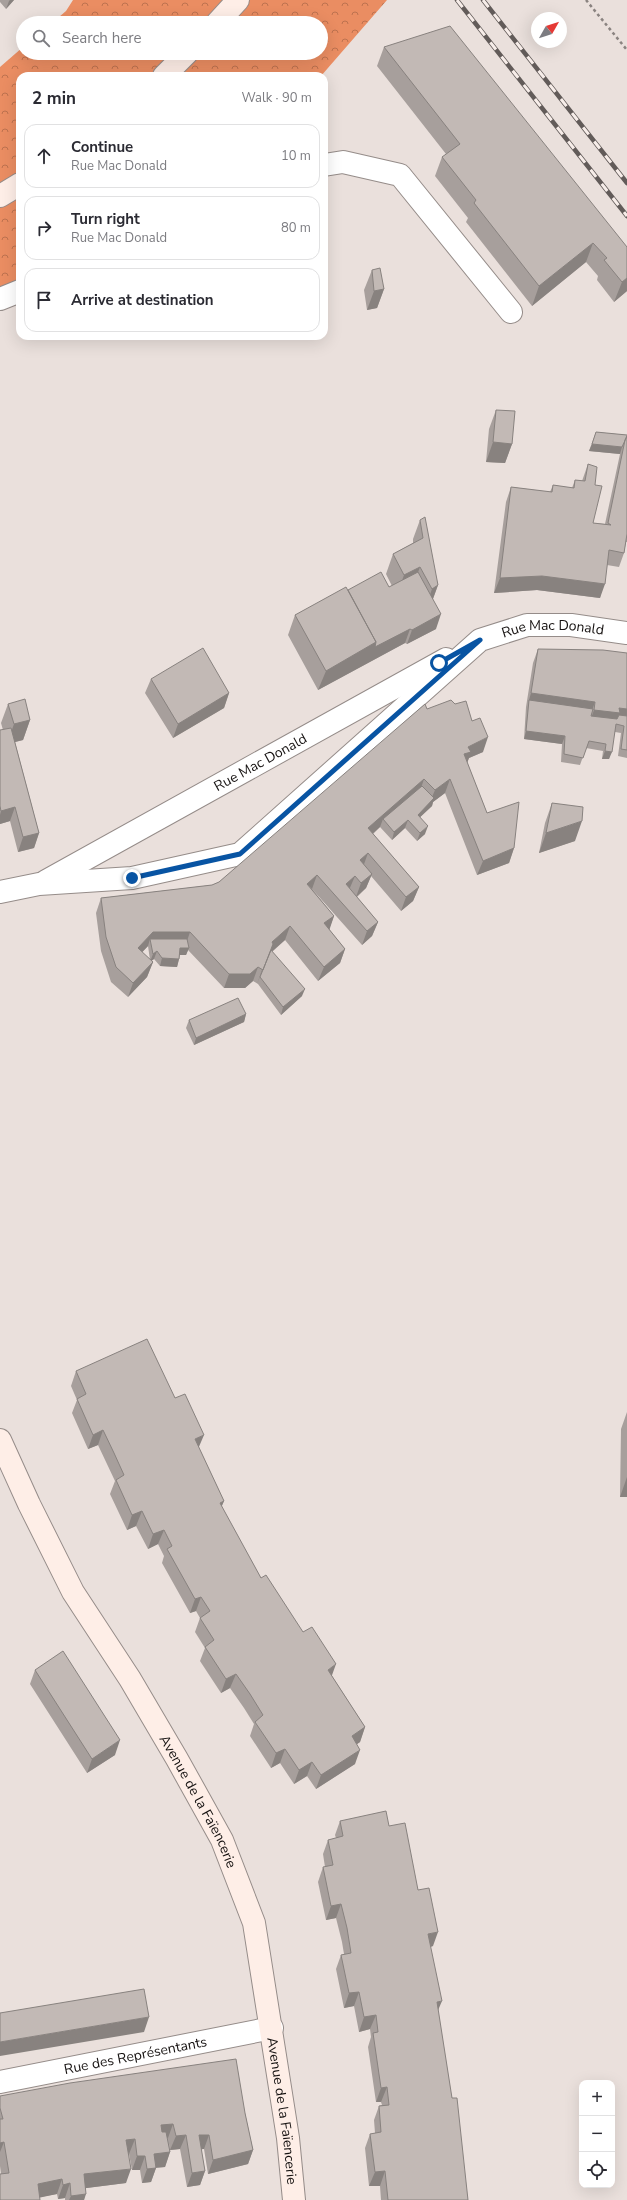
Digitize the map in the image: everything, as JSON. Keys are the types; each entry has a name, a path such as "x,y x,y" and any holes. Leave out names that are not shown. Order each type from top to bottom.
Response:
{"street":[{"path":"223,16 238,0"},
{"path":"168,72 180,60"},
{"path":"328,164 343,162 400,175 512,312"},
{"path":"0,196 16,186"},
{"path":"0,299 16,293"},
{"name":"Rue Mac Donald","path":"39,884 480,640 527,625 571,625 627,632"},
{"name":"Rue Mac Donald","path":"0,892 39,884 132,878 240,854 480,640"},
{"name":"Avenue de la Faïencerie","path":"0,1440 29,1504 73,1592 154,1719 222,1840 254,1923 272,2028 288,2138 294,2200"},
{"name":"Rue des Représentants","path":"0,2082 272,2028"}],"path":[{"path":"586,0 627,50"}],"green space":[{"path":"73,0 387,0 324,72 16,72 16,293 0,299 0,67 16,53 16,60 328,60 328,16 60,16 66,11"}],"building":[{"path":"450,26 627,247 627,278 622,282 604,260 607,258 593,243 539,286 474,203 476,200 442,157 460,144 384,47"},
{"path":"380,268 384,289 374,291 372,270"},
{"path":"496,410 515,411 512,444 493,442"},
{"path":"596,432 627,436 622,447 592,444"},
{"path":"627,436 627,534 624,553 609,550 605,584 542,576 500,578 511,487 552,492 553,485 574,488 575,480 585,481 588,464 597,467 595,485 602,486 593,523 611,525 608,523"},
{"path":"425,517 438,585 432,589 420,567 404,575 393,554 423,538 420,520"},
{"path":"381,572 389,587 418,572 441,614 412,630 410,629 375,647 376,642 348,590"},
{"path":"346,587 376,642 326,671 295,615"},
{"path":"203,648 229,693 178,724 151,679"},
{"path":"538,649 603,650 627,653 627,709 619,708 620,713 594,710 595,702 531,693"},
{"path":"25,699 30,720 14,724 8,704"},
{"path":"451,700 455,704 466,701 472,721 480,718 488,737 468,747 471,752 464,754 487,813 519,802 514,848 483,861 450,779 435,790 424,779 368,828 419,887 406,897 368,853 360,860 372,874 361,883 355,876 346,884 378,922 367,931 317,875 307,884 334,916 324,923 345,949 324,967 290,926 272,942 273,944 263,970 258,967 250,974 229,974 190,932 153,932 138,948 153,962 133,983 116,967 106,937 101,898 212,885 219,882 425,704 427,709"},
{"path":"529,700 593,709 591,716 617,719 619,715 627,716 627,750 621,749 624,726 616,724 612,752 605,751 606,744 589,741 583,758 564,754 565,736 526,731"},
{"path":"11,728 39,833 23,837 15,807 1,811 0,806 0,730"},
{"path":"422,786 434,798 418,815 428,826 420,833 408,820 394,832 383,819"},
{"path":"552,803 583,807 582,821 546,833"},
{"path":"150,939 187,939 189,948 180,948 179,959 162,958 157,951 153,954"},
{"path":"271,950 305,989 283,1007 260,977"},
{"path":"238,998 246,1014 196,1038 189,1020"},
{"path":"147,1339 175,1398 185,1394 204,1435 195,1439 224,1501 220,1503 261,1578 266,1575 303,1632 312,1627 336,1664 328,1670 365,1727 352,1736 360,1750 321,1775 312,1762 299,1770 285,1749 276,1753 255,1722 263,1715 250,1694 236,1674 226,1679 205,1647 214,1640 200,1618 210,1611 201,1597 195,1599 167,1549 172,1546 164,1530 153,1534 142,1511 132,1515 116,1480 124,1475 114,1453 103,1430 93,1435 77,1399 86,1394 76,1371"},
{"path":"63,1651 120,1740 92,1759 35,1670"},
{"path":"386,1811 389,1826 405,1823 418,1890 429,1888 438,1932 428,1934 442,2001 437,2002 452,2098 457,2098 468,2200 388,2200 385,2171 375,2172 370,2134 381,2132 379,2106 389,2105 387,2087 381,2088 373,2033 378,2032 376,2015 364,2017 359,1992 349,1993 341,1955 351,1953 347,1928 341,1904 331,1906 323,1867 333,1865 328,1840 343,1836 340,1821"},
{"path":"144,1989 149,2017 0,2042 0,2013"},
{"path":"236,2059 253,2150 213,2160 209,2135 199,2135 205,2171 192,2173 186,2135 176,2136 173,2124 161,2125 162,2132 166,2132 170,2152 154,2154 156,2168 147,2169 145,2156 137,2156 135,2139 126,2140 131,2169 84,2174 86,2194 71,2196 70,2183 63,2185 62,2179 38,2184 40,2200 0,2200 0,2174 9,2173 4,2142 0,2143 0,2119 3,2119 0,2108 0,2096 70,2083"}],"railway":[{"path":"457,0 627,216"},
{"path":"483,0 627,183"}],"route":[{"path":"132,878 240,854 480,640 439,663"}]}
